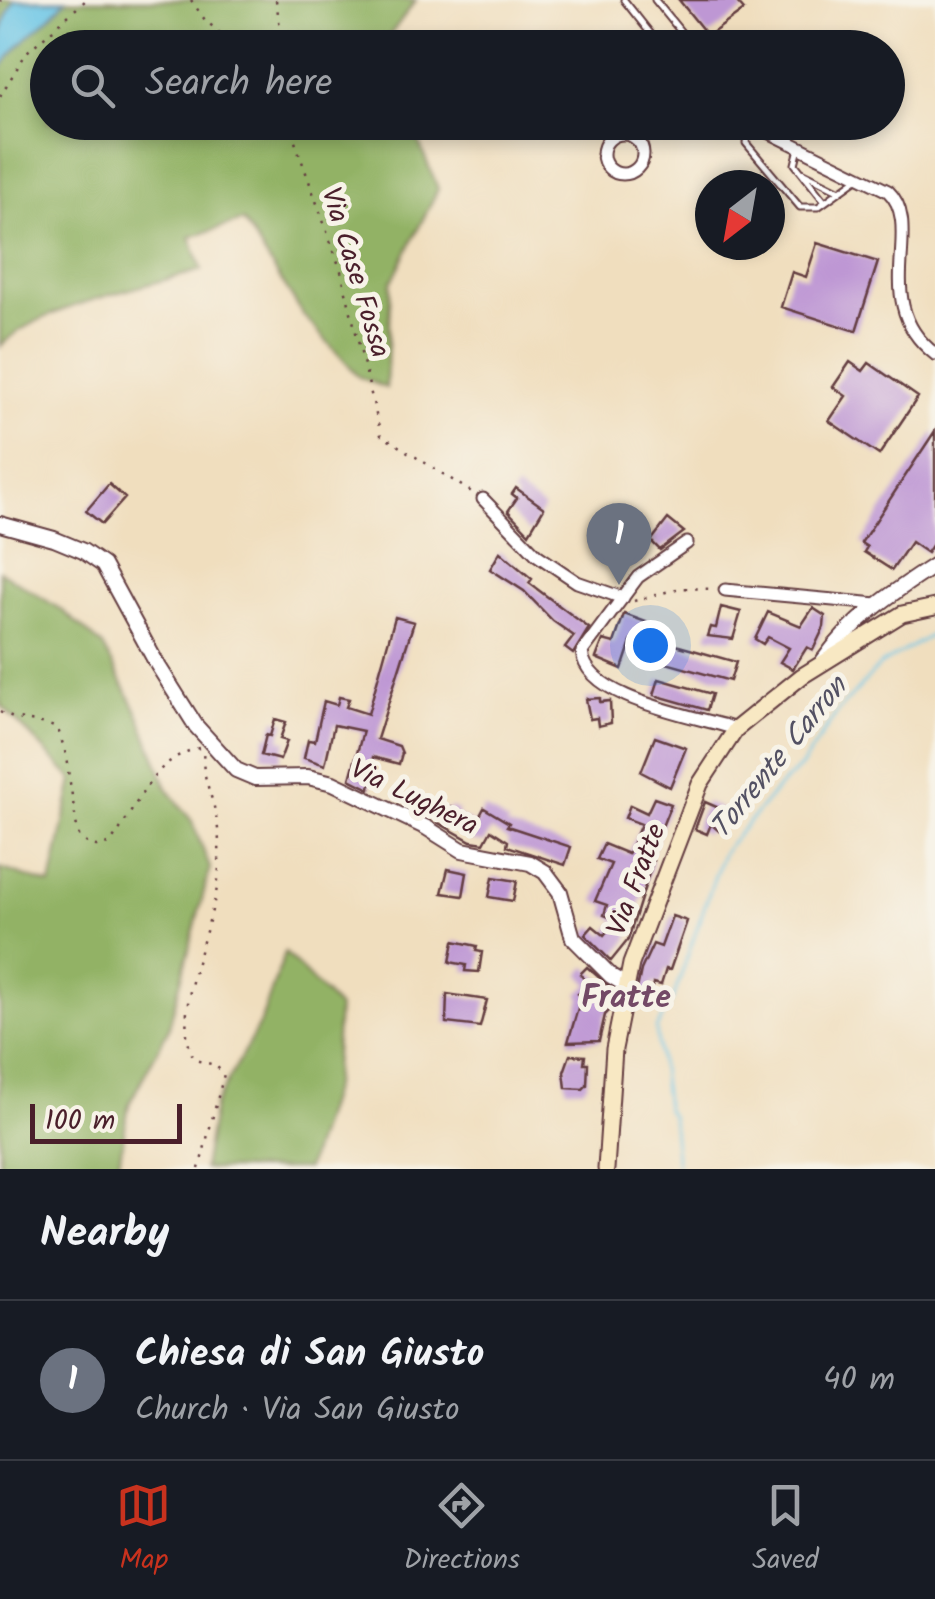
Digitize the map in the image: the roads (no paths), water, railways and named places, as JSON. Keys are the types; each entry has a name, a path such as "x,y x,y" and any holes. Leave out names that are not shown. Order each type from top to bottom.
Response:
{"main road":[{"name":"Via Fratte","path":"606,1169 612,1062 638,940 689,807 716,757 736,729 822,662 902,614 932,606"}],"street":[{"path":"783,140 888,191 899,205 898,290 907,322 922,345 935,354"},
{"path":"483,499 537,555 577,582 623,598"},
{"name":"Via Lughera","path":"0,524 54,539 83,551 102,565 156,664 225,761 246,776 308,777 332,784 427,828 462,850 530,864 545,872 560,892 572,938 611,976 626,985"},
{"path":"687,543 638,577 582,652 583,662 595,679 642,702 736,729"},
{"path":"822,662 840,637 877,604 935,565"},
{"path":"725,590 877,604"}],"lane":[{"path":"624,0 648,30"},
{"path":"655,0 679,30"},
{"path":"746,140 796,204 813,209 860,177"},
{"path":"799,148 794,162 825,202"},
{"path":"801,172 840,191"}],"water":[{"path":"15,0 66,0 36,30 30,30 30,36 0,71 1,42"}],"waterway":[{"name":"Torrente Carron","path":"677,1169 656,1029 674,996 723,852 802,765 838,711 880,665 935,633"}],"place":[{"name":"Chiesa di San Giusto","path":"619,585"}],"district":[{"name":"Fratte","path":"626,996"}]}
